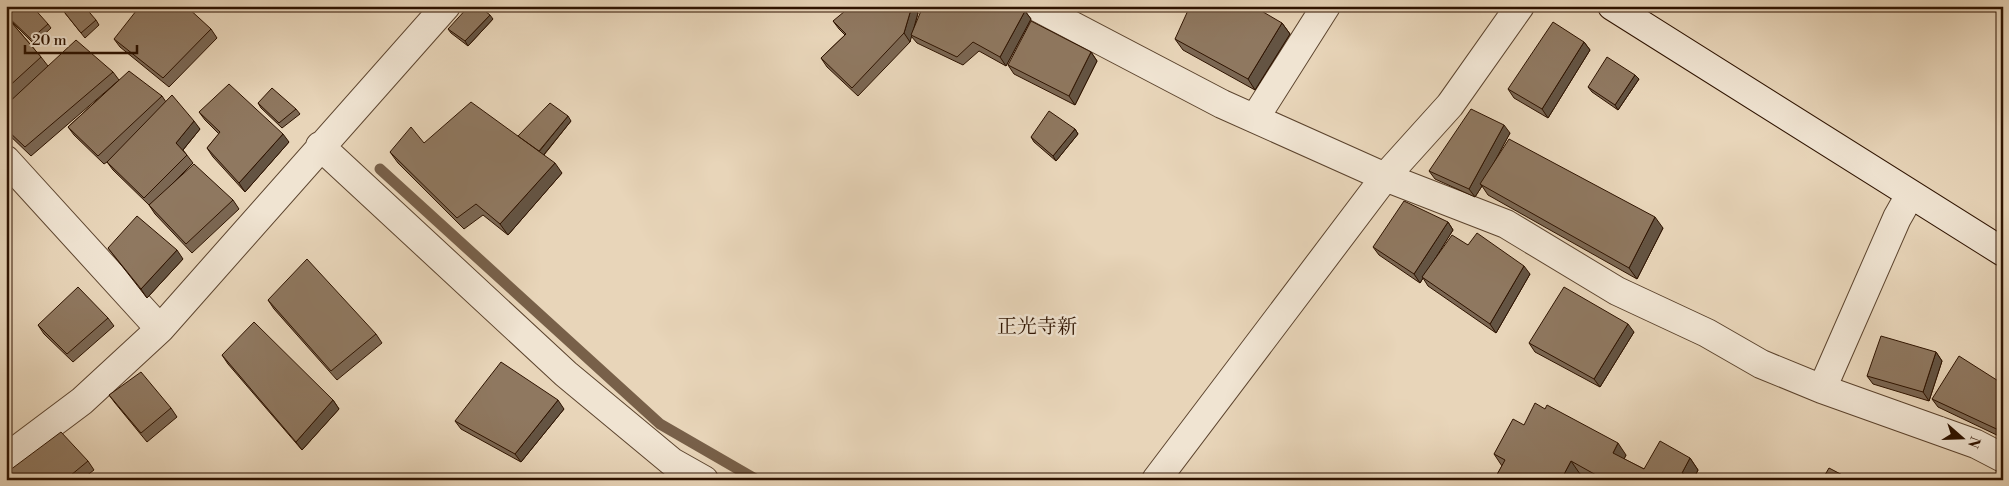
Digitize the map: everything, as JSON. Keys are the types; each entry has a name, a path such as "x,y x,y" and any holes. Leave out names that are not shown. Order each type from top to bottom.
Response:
{"street":[{"path":"6,458 82,401 160,329 320,146 446,6"},
{"path":"1035,6 1091,37 1255,118 1385,177 1506,224 1617,291 1707,333 1761,364 1822,389 1976,444 2003,458"},
{"path":"1255,118 1326,6"},
{"path":"1156,480 1385,177 1450,105 1520,6"},
{"path":"1612,6 2003,252"},
{"path":"320,146 566,374 672,462 704,480"},
{"path":"6,160 160,329"},
{"path":"1822,389 1897,218 1910,195"}],"building":[{"path":"6,6 32,6 48,24 31,39 6,15"},
{"path":"64,6 84,6 96,20 81,33 61,8"},
{"path":"140,6 186,6 211,29 163,78 114,39"},
{"path":"469,6 479,6 490,15 465,41 448,29"},
{"path":"851,6 912,6 904,33 852,88 821,58 846,34 833,21"},
{"path":"923,6 947,6 956,11 959,6 1018,6 1025,11 1000,57 973,42 957,57 911,35"},
{"path":"1190,6 1253,6 1282,23 1248,79 1175,39"},
{"path":"6,16 41,57 6,89"},
{"path":"1031,21 1091,52 1069,96 1008,65"},
{"path":"1553,22 1584,42 1542,109 1508,89"},
{"path":"76,40 113,72 25,147 6,129 6,105"},
{"path":"1607,57 1635,75 1615,105 1588,87"},
{"path":"129,71 162,96 98,156 68,127"},
{"path":"229,84 283,134 239,183 207,148 220,132 199,112"},
{"path":"272,88 296,109 279,123 258,103"},
{"path":"172,95 194,121 176,143 187,155 144,198 107,162"},
{"path":"471,102 555,163 500,224 476,204 457,218 390,152 411,127 424,143"},
{"path":"550,103 568,116 539,151 518,136"},
{"path":"1471,109 1504,125 1469,189 1429,171"},
{"path":"1049,111 1075,129 1053,156 1031,137"},
{"path":"1509,139 1655,217 1629,268 1480,184"},
{"path":"194,164 233,200 186,244 149,205"},
{"path":"1404,201 1448,222 1414,274 1373,247"},
{"path":"137,216 177,250 141,289 108,248"},
{"path":"1477,233 1524,266 1490,324 1422,277 1452,235 1468,245"},
{"path":"307,259 376,334 331,371 268,300"},
{"path":"78,287 108,318 67,354 38,325"},
{"path":"1564,287 1628,324 1594,379 1529,343"},
{"path":"254,322 333,400 296,442 222,355"},
{"path":"1881,336 1936,352 1923,392 1867,376"},
{"path":"1959,356 2003,384 2003,432 1932,399"},
{"path":"501,362 558,400 515,454 455,421"},
{"path":"141,372 171,408 141,433 109,395"},
{"path":"1535,403 1545,409 1547,405 1618,443 1613,453 1644,469 1660,441 1690,458 1682,473 1694,480 1605,480 1571,461 1561,480 1494,480 1505,460 1494,454 1513,419 1524,425"},
{"path":"61,432 88,461 65,480 9,480 6,477 6,473"},
{"path":"1829,468 1852,480 1822,480"}],"waterway":[{"path":"380,169 660,424 757,480"}],"district":[{"name":"正光寺新","path":"1037,327"}]}
